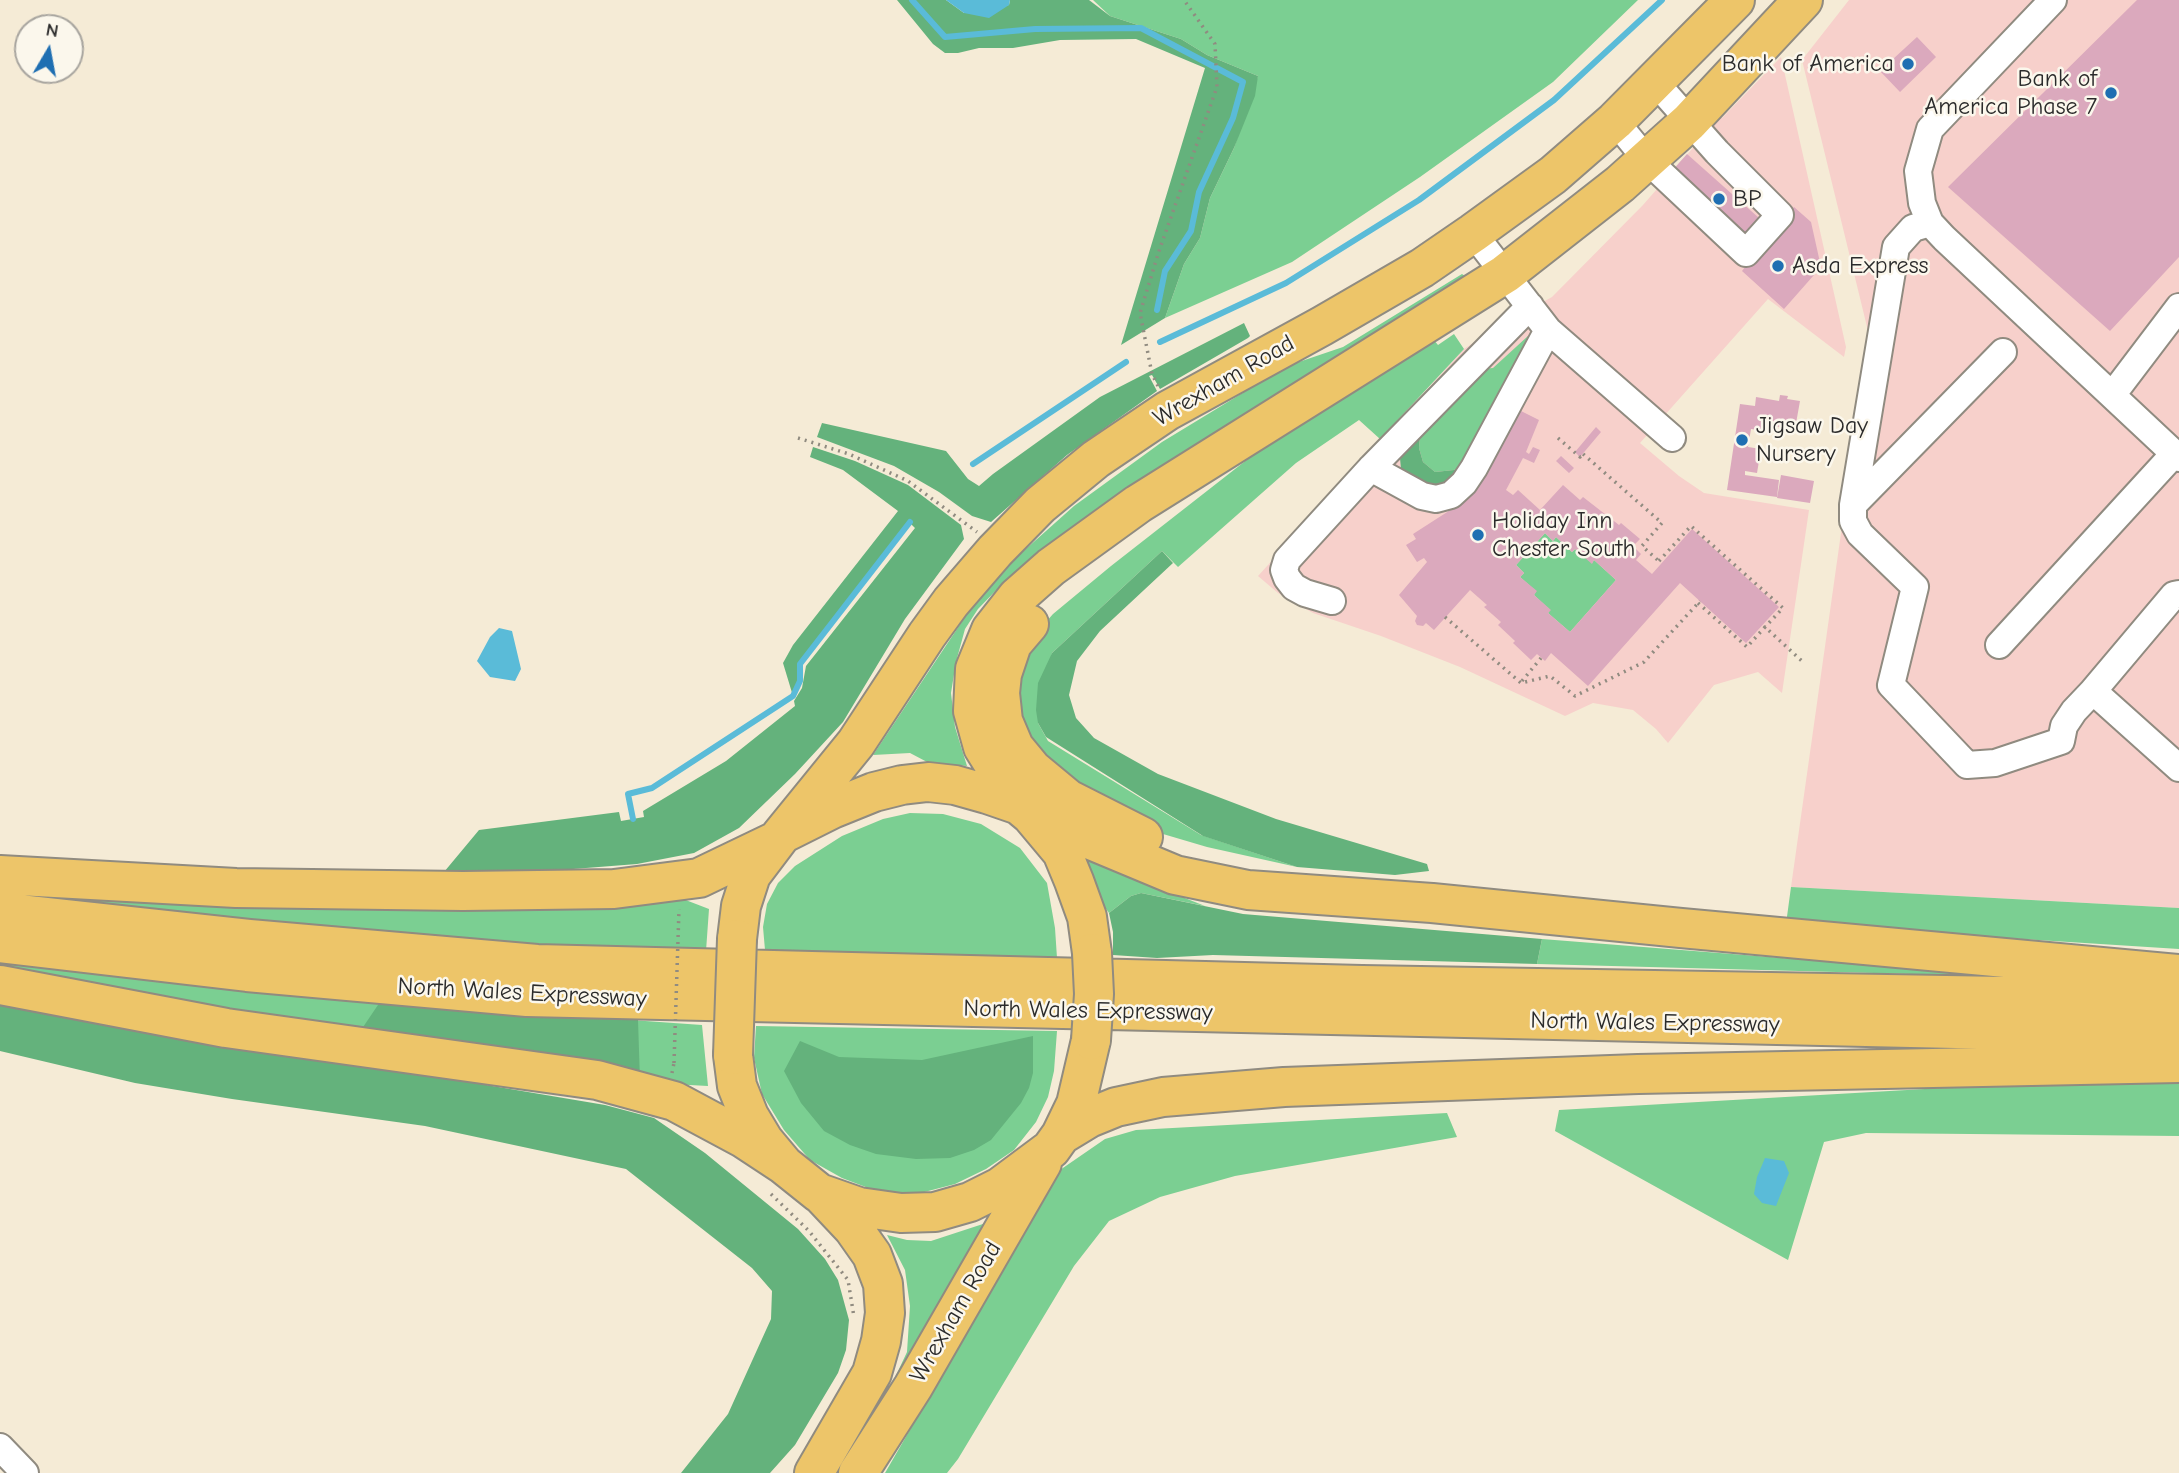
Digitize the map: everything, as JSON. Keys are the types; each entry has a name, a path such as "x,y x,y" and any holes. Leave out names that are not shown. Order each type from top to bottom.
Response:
{"highway":[{"name":"Wrexham Road","path":"774,1176 764,1141 749,1116 737,1086 733,1055 737,939 741,906 751,875 856,743 927,635 995,551 1040,505 1096,459 1167,411 1422,268 1553,175 1615,121 1735,0"},
{"path":"1025,810 983,747 973,710 975,669 990,630 1017,597 1051,567 1138,504 1506,274 1647,160 1689,122 1803,0"},
{"path":"1138,504 1106,551 1042,608 1012,644 1002,674 1000,694 1003,721 1014,747 1033,770 1069,799 1160,846 1245,871 1432,903"},
{"path":"0,875 236,888 463,891 614,889 699,878 832,809 874,792 928,782 955,785 1025,810 1175,874 1248,890 1432,903 2179,974"},
{"name":"Wrexham Road","path":"858,1473 914,1387 1076,1104 1091,1040 1094,994 1087,917 1062,852 1025,810"},
{"name":"North Wales Expressway","path":"0,912 249,939 537,964 1362,985 2179,999"},
{"name":"North Wales Expressway","path":"0,943 247,972 527,998 2179,1034"},
{"path":"0,985 226,1028 597,1080 674,1101 733,1133 774,1176 859,1207 901,1213 935,1212 970,1202 1000,1187 1089,1118 1163,1097 1284,1087 1625,1074 2179,1063"},
{"name":"Wrexham Road","path":"814,1473 872,1373 885,1313 883,1284 872,1255 853,1228 819,1193"}],"street":[{"path":"1999,645 2176,456 1937,230 1922,203 1918,171 1930,129 2053,0"},
{"path":"1615,121 1647,160 1746,253 1780,215 1689,122 1655,82"},
{"path":"1937,230 1913,228 1896,247 1853,505 1853,520 1860,534 1915,587 1891,685 1967,765 1995,763 2061,741 2064,726 2074,711 2174,595 2179,594"},
{"path":"1474,233 1548,330 1672,438"},
{"path":"1332,601 1294,587 1284,570 1287,560 1371,468 1530,306"},
{"path":"2113,394 2179,307"},
{"path":"1371,468 1422,496 1436,499 1451,495 1464,483 1474,468 1548,330"},
{"path":"1853,505 2003,352"},
{"path":"2093,691 2179,768"},
{"path":"0,1447 25,1473"}],"path":[{"path":"1158,387 1152,374 1140,313 1217,87 1214,44 1184,0"},
{"path":"798,438 849,454 908,481 970,524 995,551"},
{"path":"1521,683 1550,676 1575,696 1644,662 1699,602 1747,647 1783,608 1691,526 1660,562 1642,545 1662,523 1582,453 1580,457 1558,438"},
{"path":"1445,617 1521,683"},
{"path":"1765,627 1803,662"},
{"path":"1521,683 1542,658"},
{"path":"671,1077 674,1063 679,909"},
{"path":"774,1176 809,1231 848,1280 856,1329"}],"shaded area":[{"path":"1849,0 2179,0 2179,908 1791,887 1869,335 1802,60"},
{"path":"1781,57 1846,347 1844,357 1768,299 1640,443 1704,493 1809,510 1782,693 1758,672 1714,685 1668,743 1633,710 1593,703 1565,716 1460,667 1313,613 1278,593 1258,576 1464,349 1495,328 1552,297 1643,205 1720,117 1722,118"}],"green space":[{"path":"897,0 946,0 964,13 1009,5 1010,0 1089,0 1110,16 1181,39 1207,55 1258,76 1255,96 1210,198 1200,238 1184,264 1165,318 1121,345 1205,68 1136,39 1060,40 1013,48 979,48 945,53 933,44"},
{"path":"1093,0 1638,0 1553,82 1420,177 1292,262 1165,318 1184,264 1200,238 1210,198 1234,148 1258,76 1207,55 1181,39 1110,16"},
{"path":"1462,274 1468,278 1183,453 1048,545 1006,580 978,609 965,629 956,662 951,693 955,727 967,766 929,763 910,753 873,755 969,611 1018,556 1074,506 1162,442 1287,366 1343,347"},
{"path":"1244,323 1250,336 1248,338 1160,389 1152,375 1149,376 1157,391 1067,455 991,522 972,516 939,492 894,466 817,437 822,423 946,451 968,479 979,486 1100,397"},
{"path":"1454,334 1464,349 1380,439 1359,420 1296,463 1178,567 1162,551 1052,653 1038,723 1048,741 1201,835 1297,867 1207,847 1163,834 1110,810 1020,736 1012,686 1032,638 1053,614 1253,455 1353,387 1433,339 1438,345"},
{"path":"1528,336 1528,344 1468,464 1454,470 1435,472 1423,462 1419,448 1420,436 1482,369 1493,368"},
{"path":"1420,436 1419,448 1423,462 1435,472 1454,470 1468,464 1443,487 1412,482 1401,469 1400,458"},
{"path":"813,447 855,461 908,485 961,525 964,539 905,619 843,722 795,774 739,828 694,853 637,864 535,872 444,872 479,830 619,812 621,821 644,817 643,811 726,761 795,706 794,701 802,688 806,666 915,528 910,523 800,664 800,681 793,696 783,663 793,645 898,511 843,470 810,457"},
{"path":"1545,533 1553,541 1556,537 1572,552 1575,549 1592,563 1594,560 1616,580 1570,632 1548,613 1550,610 1534,595 1536,591 1520,577 1524,573 1516,565"},
{"path":"1162,551 1173,563 1100,631 1077,661 1069,695 1076,718 1094,738 1158,774 1276,819 1427,864 1429,871 1395,875 1297,867 1203,836 1046,737 1038,723 1036,710 1038,683 1052,653"},
{"path":"910,813 943,814 981,824 1020,848 1047,883 1057,958 765,950 763,927 767,904 778,883 795,866 842,836 883,819"},
{"path":"1086,859 1205,906 1141,893 1131,896 1109,913 1101,902"},
{"path":"1791,887 2179,908 2179,949 1786,924"},
{"path":"0,889 683,899 709,909 706,951 469,943 73,910"},
{"path":"1141,893 1243,914 1542,939 1537,964 1213,955 1157,958 1113,955 1113,932 1109,913 1131,896"},
{"path":"1542,939 2023,977 1537,964"},
{"path":"0,962 277,995 702,1025 708,1086 653,1083 0,975"},
{"path":"380,1002 638,1020 640,1081 357,1036"},
{"path":"0,1003 605,1105 654,1118 705,1153 798,1229 825,1259 838,1280 849,1320 846,1350 838,1373 795,1445 770,1473 681,1473 728,1414 771,1319 772,1291 752,1268 626,1169 425,1126 135,1083 0,1051"},
{"path":"756,1026 1057,1031 1054,1071 1048,1097 1036,1122 1014,1150 986,1169 955,1184 909,1196 871,1189 842,1178 810,1160 784,1130 762,1094 754,1058"},
{"path":"1033,1036 1033,1073 1021,1103 991,1140 974,1150 950,1158 916,1159 876,1154 850,1145 824,1131 801,1103 784,1071 800,1041 839,1057 922,1060"},
{"path":"2179,1079 2179,1136 1866,1133 1824,1142 1788,1260 1555,1131 1559,1110 2081,1080"},
{"path":"1447,1113 1457,1137 1235,1176 1160,1197 1109,1221 1074,1266 947,1473 885,1473 1060,1170 1105,1139 1136,1130"},
{"path":"989,1222 870,1431 907,1352 910,1306 905,1270 887,1235 907,1240 931,1241"}],"water":[{"path":"946,0 1010,0 1009,5 989,18 964,13"},
{"path":"499,628 512,631 521,669 515,681 490,677 477,661 490,637"},
{"path":"1765,1158 1784,1161 1789,1173 1776,1206 1762,1203 1754,1194"}],"building":[{"name":"Bank of America Phase 7","path":"2137,0 2179,0 2179,257 2110,331 1948,187"},
{"name":"Bank of America","path":"1917,37 1936,57 1900,92 1880,71"},
{"name":"BP","path":"1687,154 1768,226 1751,245 1670,173"},
{"name":"Asda Express","path":"1794,207 1811,222 1821,267 1784,309 1742,271 1749,262 1747,259"},
{"name":"Jigsaw Day Nursery","path":"1780,395 1800,401 1795,429 1773,426 1773,432 1751,429 1748,447 1761,449 1757,473 1745,471 1745,475 1779,480 1777,497 1727,490 1740,404 1755,406 1756,397 1779,401"},
{"name":"Holiday Inn Chester South","path":"1515,408 1539,420 1526,452 1529,454 1533,447 1540,450 1534,463 1523,458 1506,490 1513,495 1518,490 1540,510 1563,485 1580,500 1583,497 1640,539 1633,546 1641,554 1636,560 1652,574 1692,529 1779,607 1746,643 1680,583 1588,686 1551,653 1545,661 1537,654 1531,660 1498,625 1501,622 1484,607 1487,605 1470,590 1434,630 1426,623 1423,626 1417,625 1417,616 1399,595 1427,562 1424,558 1417,562 1406,545 1416,539 1413,534 1455,507","holes":["1545,533 1553,541 1556,537 1572,552 1575,549 1592,564 1594,560 1616,580 1570,632 1548,613 1551,610 1534,595 1537,591 1520,577 1524,573 1516,565"]},
{"path":"1596,427 1601,432 1580,457 1575,452"},
{"path":"1561,456 1574,468 1569,473 1556,461"},
{"path":"1781,475 1814,481 1810,503 1777,498"}],"waterway":[{"path":"912,0 945,37 1035,29 1141,28 1243,82 1233,118 1199,192 1191,231 1165,271 1157,310"},
{"path":"1160,342 1286,283 1419,200 1554,100 1662,0"},
{"path":"973,464 1126,362"},
{"path":"633,819 628,794 652,788 793,696 800,681 800,664 910,522"}],"place":[{"name":"Bank of America","path":"1908,64"},
{"name":"Bank of America Phase 7","path":"2111,93"},
{"name":"BP","path":"1719,199"},
{"name":"Asda Express","path":"1778,266"},
{"name":"Jigsaw Day Nursery","path":"1742,440"},
{"name":"Holiday Inn Chester South","path":"1478,535"}]}
